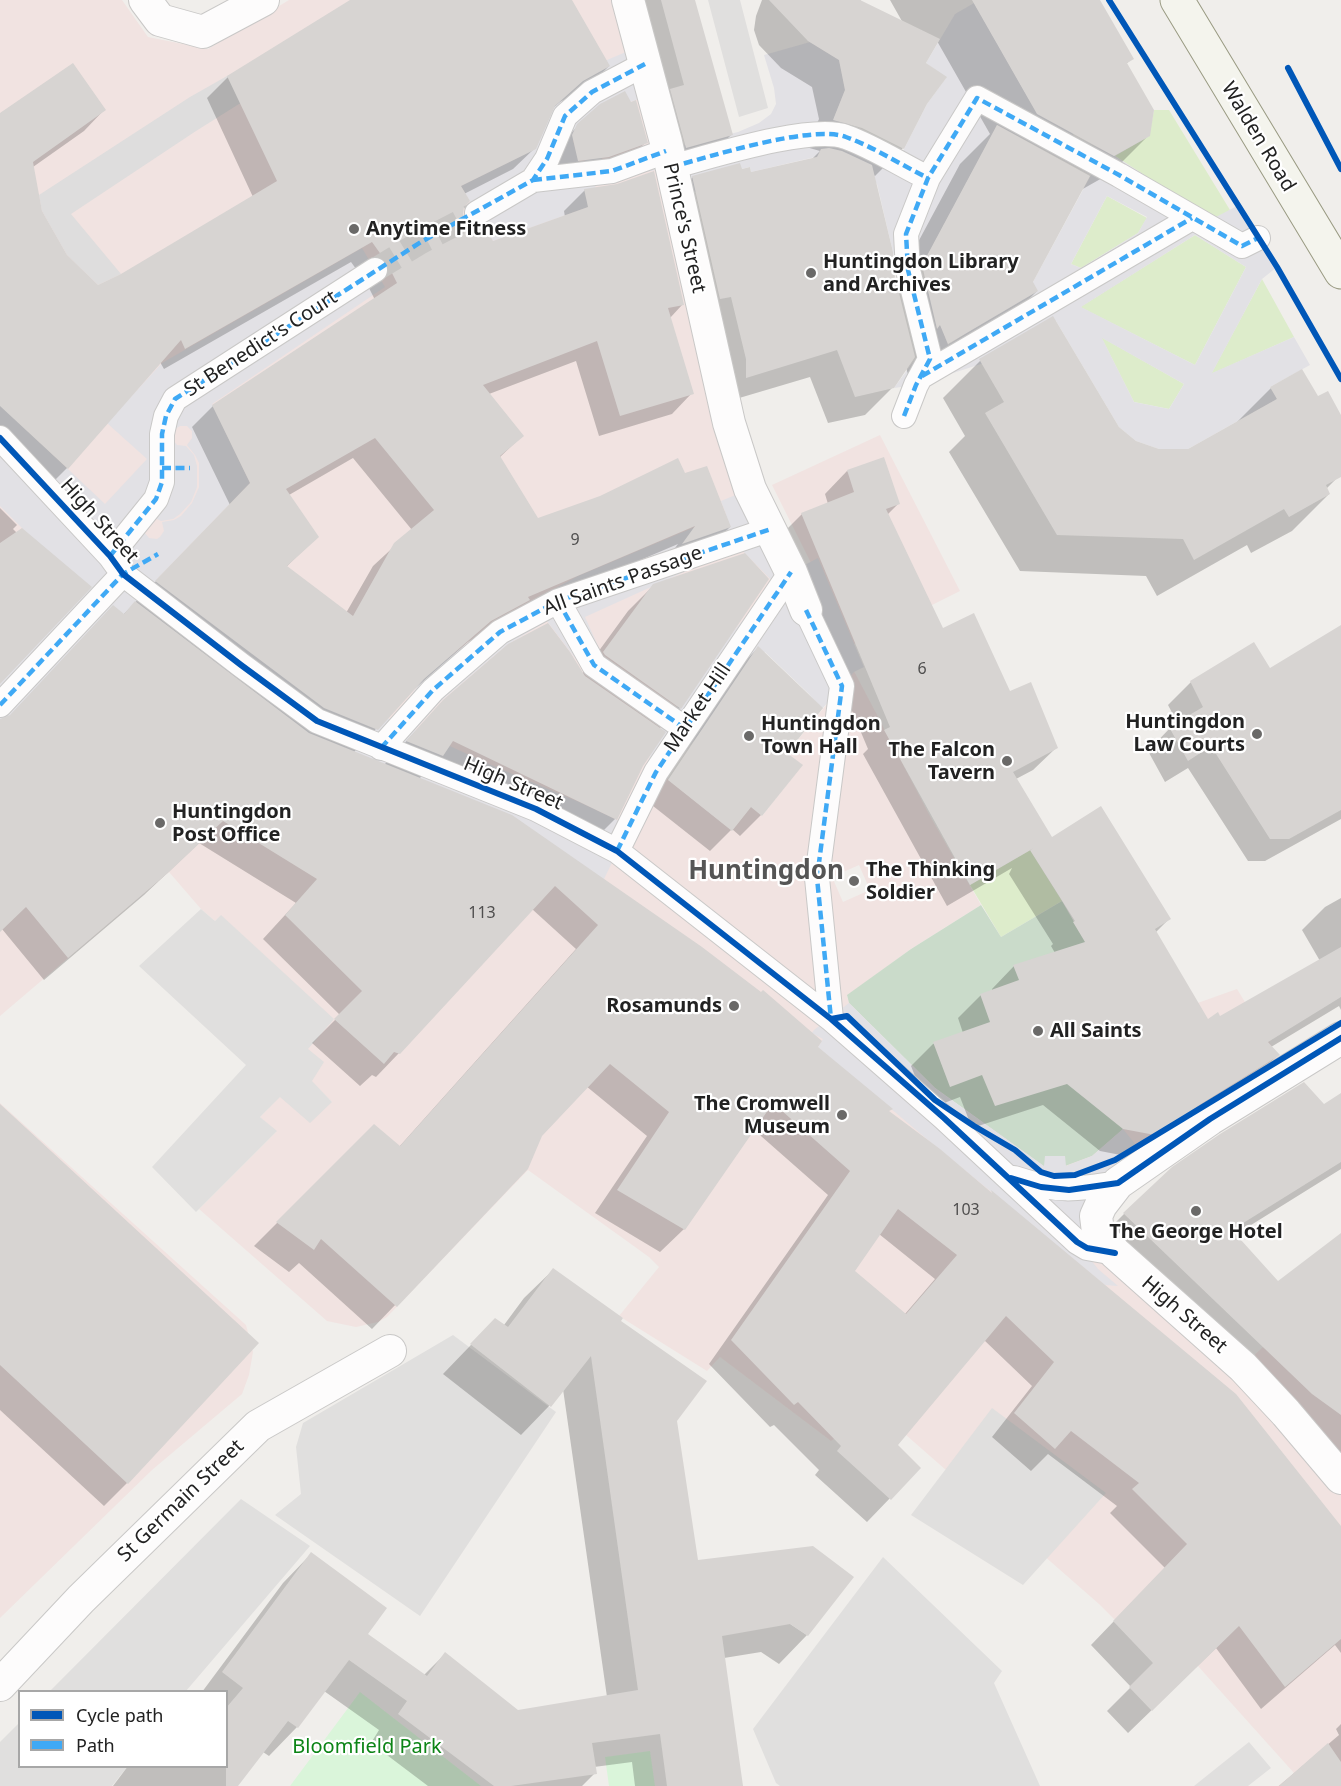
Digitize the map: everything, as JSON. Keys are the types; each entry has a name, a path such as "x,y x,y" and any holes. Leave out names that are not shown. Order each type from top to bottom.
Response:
{"main road":[{"name":"Walden Road","path":"1180,1 1232,94 1341,272"}],"street":[{"path":"145,0 160,20 203,32 263,0"},
{"name":"Prince's Street","path":"628,0 666,142 729,423 750,489 771,528"},
{"path":"533,180 547,159 565,116 592,92 645,64"},
{"path":"904,416 916,385 930,359 908,270 906,234 928,178 977,98 1119,175 1242,246 1258,238"},
{"path":"477,213 533,180 612,171 818,134 844,136 928,178"},
{"path":"922,376 1192,218"},
{"name":"St Benedict's Court","path":"0,705 117,565 156,499 162,482 164,425 174,399 375,270"},
{"name":"High Street","path":"0,438 117,565 241,665 317,721 536,809 617,851 831,1019 1008,1177 1077,1242 1087,1248 1115,1253 1243,1367 1287,1413 1341,1478"},
{"path":"771,528 842,686 817,878 831,1019"},
{"name":"All Saints Passage","path":"381,748 433,690 500,632 558,601 771,528"},
{"name":"Market Hill","path":"617,851 656,772 791,572"},
{"path":"558,601 594,665 684,728"},
{"path":"1115,1253 1098,1232 1096,1216 1101,1205 1118,1183 1210,1119 1341,1038"},
{"name":"High Street","path":"1008,1177 1041,1187 1069,1190 1118,1183"},
{"name":"St Germain Street","path":"0,1684 81,1599 258,1426 390,1351"}],"shaded area":[{"path":"0,0 122,0 148,37 208,49 289,0 628,0 686,238 791,572 665,777 732,830 751,807 762,816 802,765 787,753 854,671 930,816 981,905 911,949 847,996 849,1003 935,1088 966,1113 982,1121 1192,1005 1237,989 1287,1071 1092,1218 1239,1369 1263,1347 1341,1289 1341,1786 1278,1786 1294,1773 1171,1636 1150,1655 1099,1604 906,1435 872,1411 831,1441 720,1357 707,1371 619,1316 659,1267 649,1257 528,1170 387,1317 378,1322 356,1327 327,1321 199,1209 276,1132 260,1117 280,1096 332,1102 311,1081 307,1050 271,962 221,916 215,921 201,909 169,872 0,1016","holes":["859,865 870,890 843,902 832,877"]},
{"path":"708,0 740,0 768,108 739,117"},
{"path":"974,3 1029,99 1048,89 1074,136 1115,156 1212,219 1239,205 1277,267 1262,279 1212,373 1294,337 1310,365 1270,387 1277,399 1188,449 1159,449 1136,441 1119,427 1056,321 981,364 916,385 894,388 916,358 907,312 877,184 841,151 751,172 750,167 715,175 700,191 677,194 671,167 595,182 597,204 493,241 461,186 527,153 534,105 607,60 640,46 652,89 636,100 597,113 573,140 579,162 601,156 604,165 738,132 759,123 771,114 776,104 774,88 764,55 810,42 839,60 845,90 834,118 902,153 927,104 946,78 926,63 955,14","holes":["997,125 1091,175 1027,293 948,345 920,270","1107,196 1147,217 1138,233 1081,268 1071,264","1195,235 1246,267 1195,365 1081,307","1102,338 1184,384 1169,409 1134,402"]},
{"path":"362,248 385,287 212,404 250,483 157,579 370,713 390,719 401,711 424,676 500,618 578,576 726,514 721,501 750,489 791,572 818,558 864,667 854,672 822,709 765,652 761,661 758,660 665,777 646,766 662,726 590,678 547,621 507,645 441,701 415,730 630,826 603,881 0,744 0,675 26,532 0,506 0,405 105,504 147,459 107,423 162,363","holes":["187,426 192,431 192,438 187,445 195,455 199,463 199,487 192,503 181,516 174,520 162,522 164,531 160,537 149,538 144,532 155,518 161,521 173,519 180,514 191,502 197,487 197,466 194,455 186,446 177,445 172,439 175,429","739,547 774,583 721,646 675,709 602,655 585,617"]},
{"path":"880,435 960,591 852,645 772,485"},
{"path":"201,909 215,921 221,915 334,1019 308,1049 324,1062 312,1081 332,1102 310,1123 280,1097 260,1117 277,1131 196,1212 152,1167 246,1065 139,966"},
{"path":"849,1003 935,1088 1044,1166 1045,1156 1065,1156 1066,1166 1092,1156 1123,1129 1140,1150 1088,1194 1082,1209 1091,1260 1118,1286 1105,1285 817,1049 823,1039 812,1033 814,1030"},
{"path":"0,1103 246,1325 253,1352 249,1375 242,1394 152,1470 0,1618"},
{"path":"453,1335 556,1412 420,1616 275,1515 301,1494 296,1447 303,1423"},
{"path":"992,1408 1106,1493 1023,1585 911,1515"},
{"path":"241,1499 310,1546 187,1690 51,1690"},
{"path":"883,1557 1002,1671 994,1683 1040,1786 780,1786 776,1783 753,1729"},
{"path":"18,1724 18,1768 126,1768 112,1786 0,1786 0,1742"},
{"path":"1249,1742 1271,1768 1248,1786 1194,1786"}],"green space":[{"path":"1154,110 1169,110 1230,210 1213,220 1115,156 1149,136"},
{"path":"1107,196 1147,218 1138,233 1081,268 1071,264"},
{"path":"1195,235 1246,267 1195,365 1080,307"},
{"path":"1262,279 1294,337 1211,374"},
{"path":"1101,337 1184,384 1169,409 1134,402"},
{"path":"1030,850 1062,901 1001,937 970,885"},
{"path":"1062,901 1140,1036 1123,1129 1092,1156 1065,1166 1045,1156 1045,1167 935,1088 849,1003 847,995 911,949 981,905 1001,937"},
{"name":"Bloomfield Park","path":"360,1692 481,1786 290,1786"},
{"path":"650,1751 655,1786 609,1786 605,1757"}],"pier":[{"path":"405,0 196,131 71,214 121,274 98,285 67,255 42,211 39,195 190,97 227,76"}],"building":[{"path":"350,0 572,0 610,66 583,81 555,106 536,149 461,186 470,201 464,207 464,220 471,226 484,225 493,241 588,207 584,189 617,184 654,171 684,305 668,308 694,394 620,416 597,341 483,385 524,436 500,456 538,518 600,496 678,458 685,473 707,466 731,527 682,544 695,526 528,597 530,600 491,621 424,679 378,730 324,708 155,581 250,483 212,405 397,283 387,263 372,242 185,349 181,340 68,469 0,406 0,113 73,63 106,110 33,162 42,211 67,255 98,285 121,274 277,181 227,76","holes":["375,438 434,510 394,543 353,616 287,566 319,537 286,489"]},
{"path":"661,0 695,0 733,135 686,148 670,89 684,85"},
{"path":"769,0 860,0 940,39 926,63 947,77 927,104 904,149 862,128 833,120 845,90 839,60 808,41"},
{"path":"972,0 1100,0 1134,59 1127,63 1154,110 1150,136 1114,156 1037,114"},
{"path":"625,91 631,102 636,100 648,143 609,157 578,161 572,135 577,124 600,104"},
{"path":"997,125 1090,176 1033,282 1038,291 948,344 940,325 937,329 922,265"},
{"name":"Huntingdon Library and Archives","path":"821,149 842,151 872,165 893,252 894,273 915,357 894,388 855,397 837,350 746,378 746,359 731,297 720,299 692,176 740,163 742,169 750,167 751,172 817,157"},
{"path":"1053,316 1119,427 1136,441 1159,449 1188,449 1277,399 1270,387 1302,369 1318,396 1328,391 1341,415 1341,477 1326,485 1330,494 1289,517 1284,509 1194,560 1183,539 1057,535 985,413 1004,402 979,359"},
{"path":"884,457 900,504 886,509 943,628 974,613 1010,691 1031,682 1058,748 1013,772 1052,837 1101,806 1171,919 1155,929 1208,1019 1218,1012 1220,1016 1341,947 1341,997 1268,1042 1280,1055 1155,1135 1123,1129 1067,1084 995,1106 982,1075 950,1087 933,1042 990,1022 980,994 1019,980 1013,965 1085,942 1073,922 1075,921 1030,850 970,885 884,730 890,727 801,513 854,492 847,470"},
{"path":"22,528 92,587 0,684 0,543"},
{"path":"745,553 769,579 681,709 605,655 603,652 653,584"},
{"path":"135,601 309,733 512,815 702,947 761,992 763,990 822,1041 818,1047 893,1109 889,1111 940,1149 992,1193 991,1190 1236,1394 1341,1526 1341,1639 1285,1687 1239,1626 1152,1711 1129,1687 1153,1663 1113,1621 1187,1544 1132,1489 1139,1483 1071,1431 1055,1449 1014,1413 1054,1362 1006,1316 898,1445 921,1468 891,1500 837,1451 841,1446 798,1402 794,1405 731,1340 850,1171 773,1103 685,1230 617,1190 669,1112 610,1064 542,1136 528,1169 397,1307 321,1239 314,1250 276,1222 374,1124 400,1146 598,925 555,886 400,1054 394,1052 384,1064 334,1019 362,991 285,915 317,879 223,821 169,872 68,958 26,907 0,932 0,719 10,715 113,605 124,614","holes":["898,1209 957,1255 906,1314 855,1271"]},
{"path":"548,623 585,676 666,732 643,766 617,820 453,741 443,756 406,741 443,700 508,644"},
{"name":"Huntingdon Law Courts","path":"1341,625 1341,810 1289,839 1270,839 1211,746 1188,761 1169,727 1203,707 1190,681 1254,642 1270,668"},
{"name":"Huntingdon Town Hall","path":"758,646 823,708 787,753 803,765 762,816 751,807 732,831 668,780"},
{"name":"The George Hotel","path":"1304,1082 1324,1104 1341,1093 1341,1162 1232,1230 1278,1281 1341,1233 1341,1415 1312,1394 1123,1213 1172,1167"},
{"path":"0,1104 259,1343 128,1484 0,1365"},
{"path":"553,1268 623,1318 621,1321 707,1381 677,1421 698,1560 813,1546 854,1577 808,1636 790,1624 722,1636 743,1786 667,1786 660,1734 592,1743 597,1774 511,1786 494,1786 398,1714 407,1701 349,1660 298,1728 288,1721 238,1786 226,1786 228,1706 243,1688 222,1672 311,1552 387,1608 368,1634 427,1676 445,1652 518,1710 638,1690 591,1356 551,1407 470,1344 495,1318 508,1327"},
{"path":"1328,1743 1341,1762 1341,1786 1279,1786"}],"tunnel":[{"path":"375,270 421,242 477,213"}],"marked path":[{"path":"110,556 156,499 162,482 162,434 166,416 175,399 421,242 533,180 547,159 565,116 592,92 645,64"},
{"path":"904,416 916,385 930,359 908,270 906,234 928,178 977,98 1119,175 1242,246 1258,238"},
{"path":"671,167 760,143 830,134 856,141 928,178"},
{"path":"533,180 612,171 666,151"},
{"path":"922,376 1192,218"},
{"path":"162,468 190,468"},
{"path":"381,748 433,690 500,632 558,601 771,529"},
{"path":"0,705 123,574 158,554"},
{"path":"617,851 656,772 791,572"},
{"path":"558,601 594,665 684,728"},
{"path":"806,610 842,686 817,878 831,1019"}],"cycle path":[{"path":"1109,0 1277,267 1341,379"},
{"path":"1288,68 1341,169"},
{"path":"0,438 110,556 123,574 317,721 536,809 617,851 831,1019 944,1118 1077,1242 1087,1248 1115,1253"},
{"path":"831,1019 847,1016 935,1100 1015,1150 1041,1172 1054,1176 1075,1175 1115,1160 1341,1023"},
{"path":"1011,1178 1041,1187 1069,1190 1118,1183 1210,1119 1341,1038"}],"place":[{"name":"Anytime Fitness","path":"354,229"},
{"name":"Huntingdon Library and Archives","path":"811,273"},
{"name":"Huntingdon Law Courts","path":"1257,734"},
{"name":"Huntingdon Town Hall","path":"749,736"},
{"name":"The Falcon Tavern","path":"1007,761"},
{"name":"Huntingdon Post Office","path":"160,823"},
{"name":"The Thinking Soldier","path":"854,881"},
{"name":"Rosamunds","path":"734,1006"},
{"name":"All Saints","path":"1038,1031"},
{"name":"The Cromwell Museum","path":"842,1115"},
{"name":"The George Hotel","path":"1196,1211"}],"district":[{"name":"Huntingdon","path":"766,872"}]}
